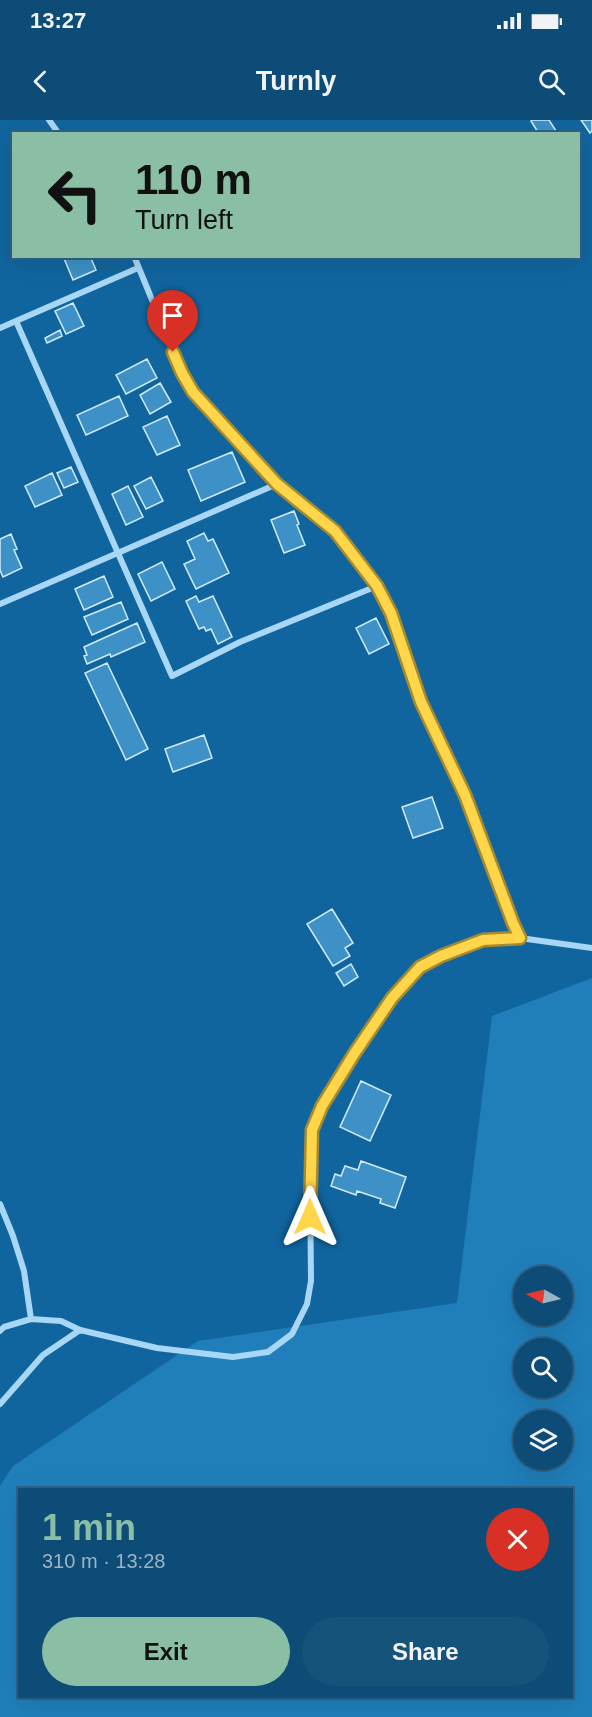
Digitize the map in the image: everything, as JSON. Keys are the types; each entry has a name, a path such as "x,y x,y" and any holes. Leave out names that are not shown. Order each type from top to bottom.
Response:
{"street":[{"path":"135,258 182,373 193,392 277,484 335,531 377,586 391,613 421,702 465,795 520,938"},
{"path":"0,328 138,268"},
{"path":"16,321 172,676 240,642 377,586"},
{"path":"0,604 277,484"},
{"path":"0,1331 4,1327 31,1319 61,1321 80,1330 157,1348 233,1357 268,1352 292,1334 307,1305 311,1281 312,1130 322,1106 392,998 420,967 441,956 483,940 520,938 592,948"},
{"path":"0,1204 24,1271 31,1319"},
{"path":"0,1404 43,1355 80,1330"}],"shaded area":[{"path":"592,978 592,1717 0,1717 0,1486 13,1466 198,1341 457,1303 492,1016"}],"building":[{"path":"549,120 557,132 538,132 531,121"},
{"path":"581,120 592,120 590,133"},
{"path":"64,258 91,258 96,270 73,280"},
{"path":"73,303 84,326 66,334 55,311"},
{"path":"60,330 62,336 47,343 45,338"},
{"path":"147,359 157,378 126,394 116,375"},
{"path":"160,383 171,402 150,414 140,395"},
{"path":"119,396 128,416 86,435 77,415"},
{"path":"167,416 180,445 157,455 143,427"},
{"path":"232,452 245,482 201,501 188,470"},
{"path":"71,467 78,482 64,488 57,473"},
{"path":"52,473 62,495 35,507 25,486"},
{"path":"151,477 163,501 146,509 134,486"},
{"path":"128,486 143,517 126,525 112,494"},
{"path":"294,511 305,545 284,553 271,520"},
{"path":"204,533 208,541 213,539 229,573 196,589 184,564 195,559 187,541"},
{"path":"11,534 17,549 14,550 22,568 3,577 0,570 0,539"},
{"path":"162,562 175,589 151,601 138,574"},
{"path":"104,576 113,597 84,610 75,589"},
{"path":"196,596 199,602 213,596 232,637 218,644 211,629 206,631 204,627 199,629 186,601"},
{"path":"121,602 128,619 92,635 84,617"},
{"path":"376,618 389,644 369,654 356,628"},
{"path":"137,623 145,642 111,657 110,654 87,664 84,647"},
{"path":"107,663 148,749 126,760 85,673"},
{"path":"204,735 212,758 173,772 165,749"},
{"path":"432,797 443,828 413,838 402,807"},
{"path":"332,909 353,943 345,948 350,956 333,966 307,924"},
{"path":"351,964 358,977 344,986 336,973"},
{"path":"361,1081 391,1095 370,1141 340,1127"},
{"path":"361,1161 406,1177 395,1208 380,1203 381,1199 357,1191 356,1195 331,1186 335,1174 341,1176 345,1166 358,1170"}],"route":[{"path":"173,352 193,392 277,484 335,531 377,586 391,613 421,702 465,795 520,938 483,940 441,956 420,967 392,998 322,1106 312,1130 310,1217"}]}
